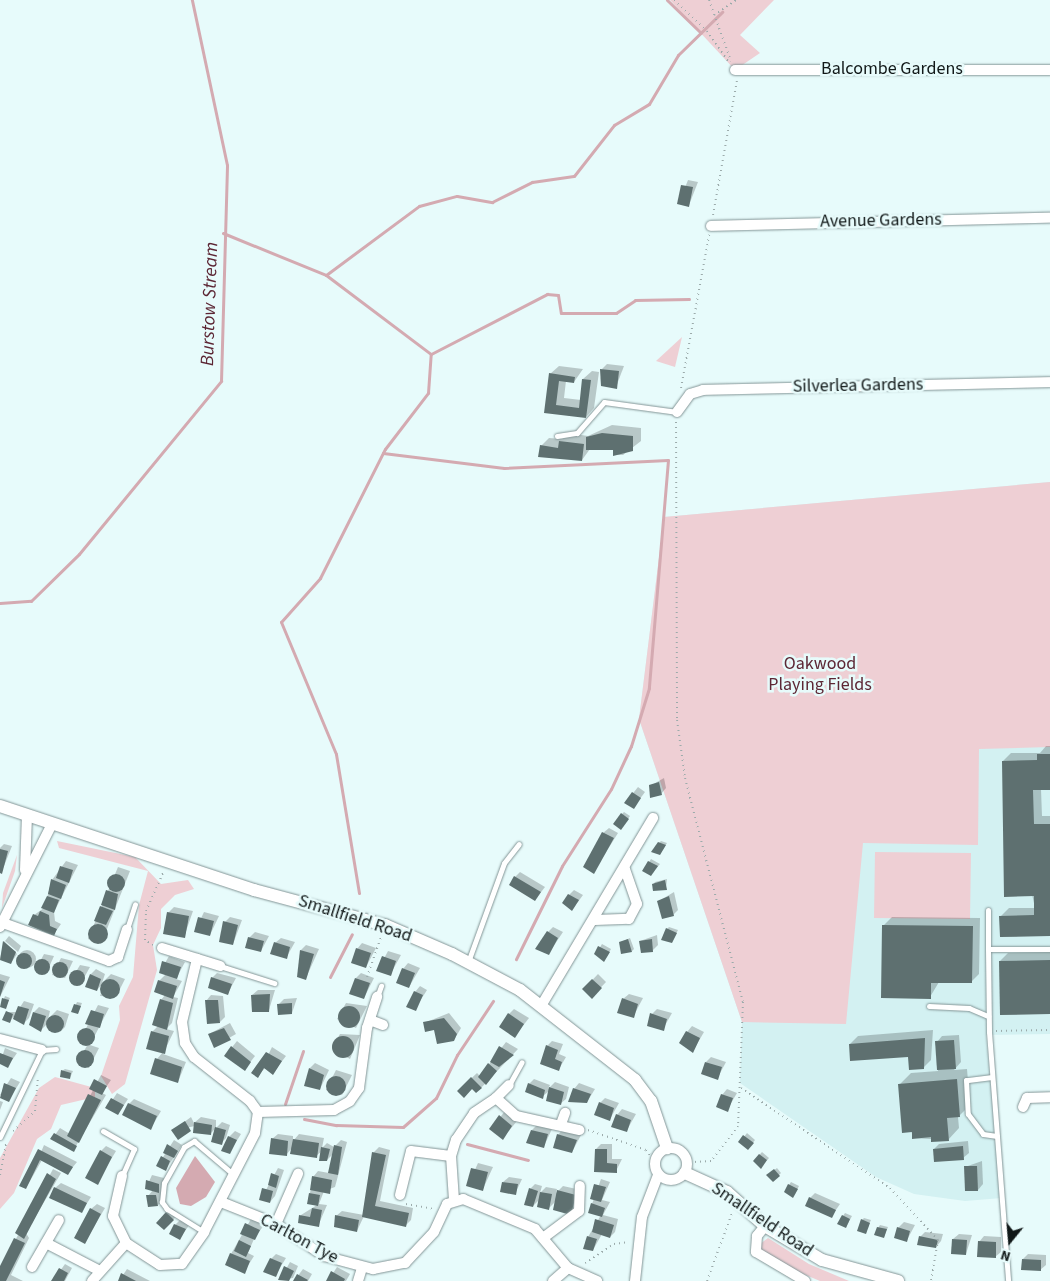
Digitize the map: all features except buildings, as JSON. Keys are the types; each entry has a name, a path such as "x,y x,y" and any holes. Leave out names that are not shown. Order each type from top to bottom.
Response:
{"street":[{"name":"Balcombe Gardens","path":"735,70 1050,70"},
{"name":"Avenue Gardens","path":"711,226 1050,218"},
{"name":"Silverlea Gardens","path":"677,412 690,394 702,390 1050,382"},
{"name":"Smallfield Road","path":"0,806 168,862 385,925 467,962 541,1006 635,1080 651,1102 667,1148"},
{"path":"24,871 27,816"},
{"path":"541,1006 595,920 653,818"},
{"path":"52,824 24,871 1,925 109,961 118,957 127,929"},
{"path":"595,920 629,919 637,904 625,869"},
{"path":"162,948 220,966"},
{"path":"122,1176 113,1216 126,1243 138,1254 172,1267 189,1258 221,1202 256,1133 258,1112 238,1088 194,1057 185,1043 182,1022 197,959"},
{"path":"258,1112 334,1110 350,1101 360,1088 370,1020 377,997"},
{"path":"370,1020 383,1025"},
{"path":"0,1039 42,1050"},
{"path":"509,1086 465,1126 451,1156 454,1200 496,1210 543,1238 572,1270 597,1281"},
{"path":"1025,1102 1050,1097"},
{"path":"496,1098 516,1116 560,1124 579,1130"},
{"path":"560,1124 564,1113"},
{"path":"635,1281 645,1204 658,1175 655,1161 667,1148 678,1149 686,1168 669,1180 658,1175"},
{"path":"400,1195 411,1151 451,1156"},
{"name":"Smallfield Road","path":"686,1168 734,1199 765,1226 822,1260 859,1277 898,1281"},
{"path":"276,1224 298,1174"},
{"path":"543,1238 579,1211 580,1186"},
{"name":"Carlton Tye","path":"221,1202 276,1224 324,1256 362,1268 405,1263 424,1245 444,1211 454,1200"},
{"path":"32,1267 59,1220"},
{"path":"765,1226 757,1236 756,1252 805,1281"},
{"path":"46,1243 98,1270"},
{"path":"92,1281 98,1270 126,1243"},
{"path":"358,1281 362,1268"},
{"path":"553,1281 572,1270"}],"lane":[{"path":"557,436 584,428 604,402 677,412"},
{"path":"467,962 504,863 520,844"},
{"path":"127,929 135,904"},
{"path":"988,910 988,1016 1008,1281"},
{"path":"988,949 1050,949"},
{"path":"220,966 274,983"},
{"path":"377,997 380,986"},
{"path":"929,1006 969,1008 988,1016"},
{"path":"0,1137 42,1050 56,1049"},
{"path":"509,1086 522,1062"},
{"path":"992,1077 966,1080 968,1114 983,1134 997,1136"},
{"path":"103,1131 134,1148 122,1176"},
{"path":"204,1232 167,1209 162,1202 164,1183 184,1147 194,1141 234,1175"}],"path":[{"path":"674,0 707,31 735,70"},
{"path":"680,393 738,77 713,16 709,0"},
{"path":"713,16 736,0"},
{"path":"677,412 677,720 685,778 743,1002 738,1126 711,1161 686,1168"},
{"path":"162,948 145,940 146,911 168,862"},
{"path":"367,977 385,925"},
{"path":"989,1032 1050,1030"},
{"path":"0,1175 4,1147 38,1104 39,1081 32,1070"},
{"path":"740,1087 890,1188 938,1240 931,1281"},
{"path":"579,1130 581,1126 646,1150 655,1161"},
{"path":"400,1195 399,1202 444,1211"},
{"path":"707,1281 734,1199"},
{"path":"572,1270 614,1244 640,1240"}],"shaded area":[{"name":"Oakwood Playing Fields","path":"1050,482 1050,1034 986,1035 1002,1198 965,1201 914,1194 876,1177 740,1083 742,1022 639,719 664,517"},
{"path":"195,1156 215,1182 206,1197 191,1206 180,1204 176,1188"}],"green space":[{"path":"670,0 774,0 740,35 760,53 735,70"},
{"path":"682,337 675,367 656,361"},
{"name":"Oakwood Playing Fields","path":"1050,482 1050,747 979,749 978,845 863,843 846,1024 742,1022 639,719 664,517"},
{"path":"57,841 135,857 161,884 188,880 194,889 175,895 161,909 161,928 153,945 157,970 125,1084 112,1094 101,1076 120,1020 119,1006 133,977 139,905 148,871 59,848"},
{"path":"875,852 971,853 970,919 874,918"},
{"path":"17,855 15,871 2,908 3,893"},
{"path":"55,1077 95,1088 95,1097 61,1105 51,1129 37,1139 14,1193 0,1209 0,1158 39,1088"},
{"path":"768,1238 809,1264 849,1281 820,1281 801,1273 761,1250 760,1244"}],"waterway":[{"name":"Burstow Stream","path":"0,603 31,601 79,554 221,381 227,165 192,0"},
{"path":"667,0 701,33"},
{"path":"223,233 326,275 419,206 457,196 492,202 532,182 574,176 614,125 649,104 678,55 722,12"},
{"path":"326,275 431,354 547,294 558,295 561,313 616,313 635,300 689,299"},
{"path":"359,893 336,754 281,622 320,578 385,449 428,393 431,354"},
{"path":"383,453 504,468 668,460 649,688 631,746 611,789 562,866 516,959"},
{"path":"330,977 352,934"},
{"path":"304,1119 336,1125 403,1127 436,1098 457,1055 493,1001"},
{"path":"285,1104 303,1051"},
{"path":"467,1144 528,1160"}]}
